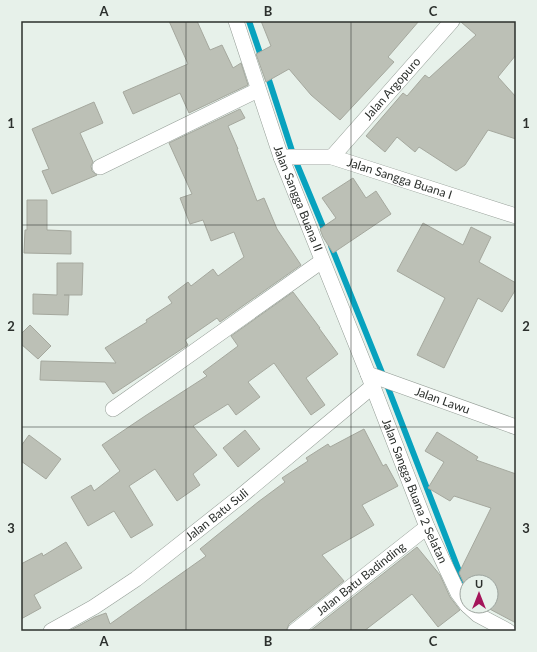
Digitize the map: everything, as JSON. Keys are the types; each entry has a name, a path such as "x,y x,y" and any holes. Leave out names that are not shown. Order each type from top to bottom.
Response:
{"street":[{"name":"Jalan Sangga Buana II","path":"236,21 281,157 371,380"},
{"name":"Jalan Argopuro","path":"332,157 452,21"},
{"path":"100,167 258,90"},
{"name":"Jalan Sangga Buana I","path":"281,157 332,157 516,216"},
{"path":"113,409 322,261"},
{"name":"Jalan Lawu","path":"371,380 516,427"},
{"name":"Jalan Sangga Buana 2 Selatan","path":"371,380 427,527 459,594"},
{"name":"Jalan Batu Suli","path":"51,631 94,607 136,579 241,496 371,380"},
{"name":"Jalan Batu Badinding","path":"295,631 427,527"},
{"name":"Jalan Sangga Buana 2 Selatan","path":"477,614 486,627 508,631"}],"building":[{"path":"169,21 197,21 210,50 222,45 233,68 241,63 248,85 189,113 180,93 133,114 123,92 188,64"},
{"path":"261,21 419,21 388,57 394,62 340,120 311,95 289,69 266,82 256,54 271,46"},
{"path":"461,21 516,21 516,55 498,77 516,97 516,139 488,130 465,165 456,171 419,147 415,152 397,137 385,152 366,136 403,93 407,96 425,75 429,78 476,35"},
{"path":"94,102 103,123 80,133 93,162 91,166 92,171 97,175 52,194 42,171 49,169 32,129"},
{"path":"240,109 245,118 228,126 257,201 264,198 277,229 301,265 220,322 217,318 185,340 188,345 113,394 105,382 40,380 41,361 116,363 105,348 147,322 146,320 172,303 168,297 188,282 191,286 213,269 218,276 244,257 234,232 211,241 203,220 190,224 180,198 192,194 169,143"},
{"path":"353,178 366,198 376,191 391,214 333,253 320,229 336,218 322,198"},
{"path":"27,200 47,200 47,230 71,231 71,254 24,253 25,230 27,230"},
{"path":"423,223 463,245 471,227 491,237 479,262 516,283 516,289 502,312 478,298 444,368 417,355 445,298 397,271"},
{"path":"57,263 83,263 82,295 69,295 68,315 33,314 33,294 57,295"},
{"path":"293,292 338,354 306,378 325,405 311,415 274,363 248,382 260,397 236,415 228,404 193,426 217,455 193,474 200,485 177,501 155,469 129,486 153,525 131,538 114,511 88,526 71,497 91,485 94,491 120,471 102,445 207,376 203,372 238,346 231,336"},
{"path":"30,325 51,346 38,359 21,344 21,334"},
{"path":"364,429 383,466 386,464 398,486 362,505 374,525 322,555 344,581 289,624 286,631 69,631 95,617 106,613 110,624 206,556 200,549 285,482 282,478 308,461 306,458 328,444 330,447"},
{"path":"245,430 260,449 238,467 223,448"},
{"path":"437,432 478,457 476,460 516,474 516,623 499,614 499,574 459,573 491,508 454,496 450,501 428,488 444,462 425,451"},
{"path":"29,435 61,459 46,479 21,461 21,446"},
{"path":"66,542 82,568 34,595 41,608 21,619 21,564 42,553 43,556"},
{"path":"417,547 440,575 450,597 459,609 459,611 438,627 412,594 364,631 310,631"}],"waterway":[{"path":"249,21 262,59"},
{"path":"267,74 294,157 326,234"},
{"path":"331,246 461,574"}]}
